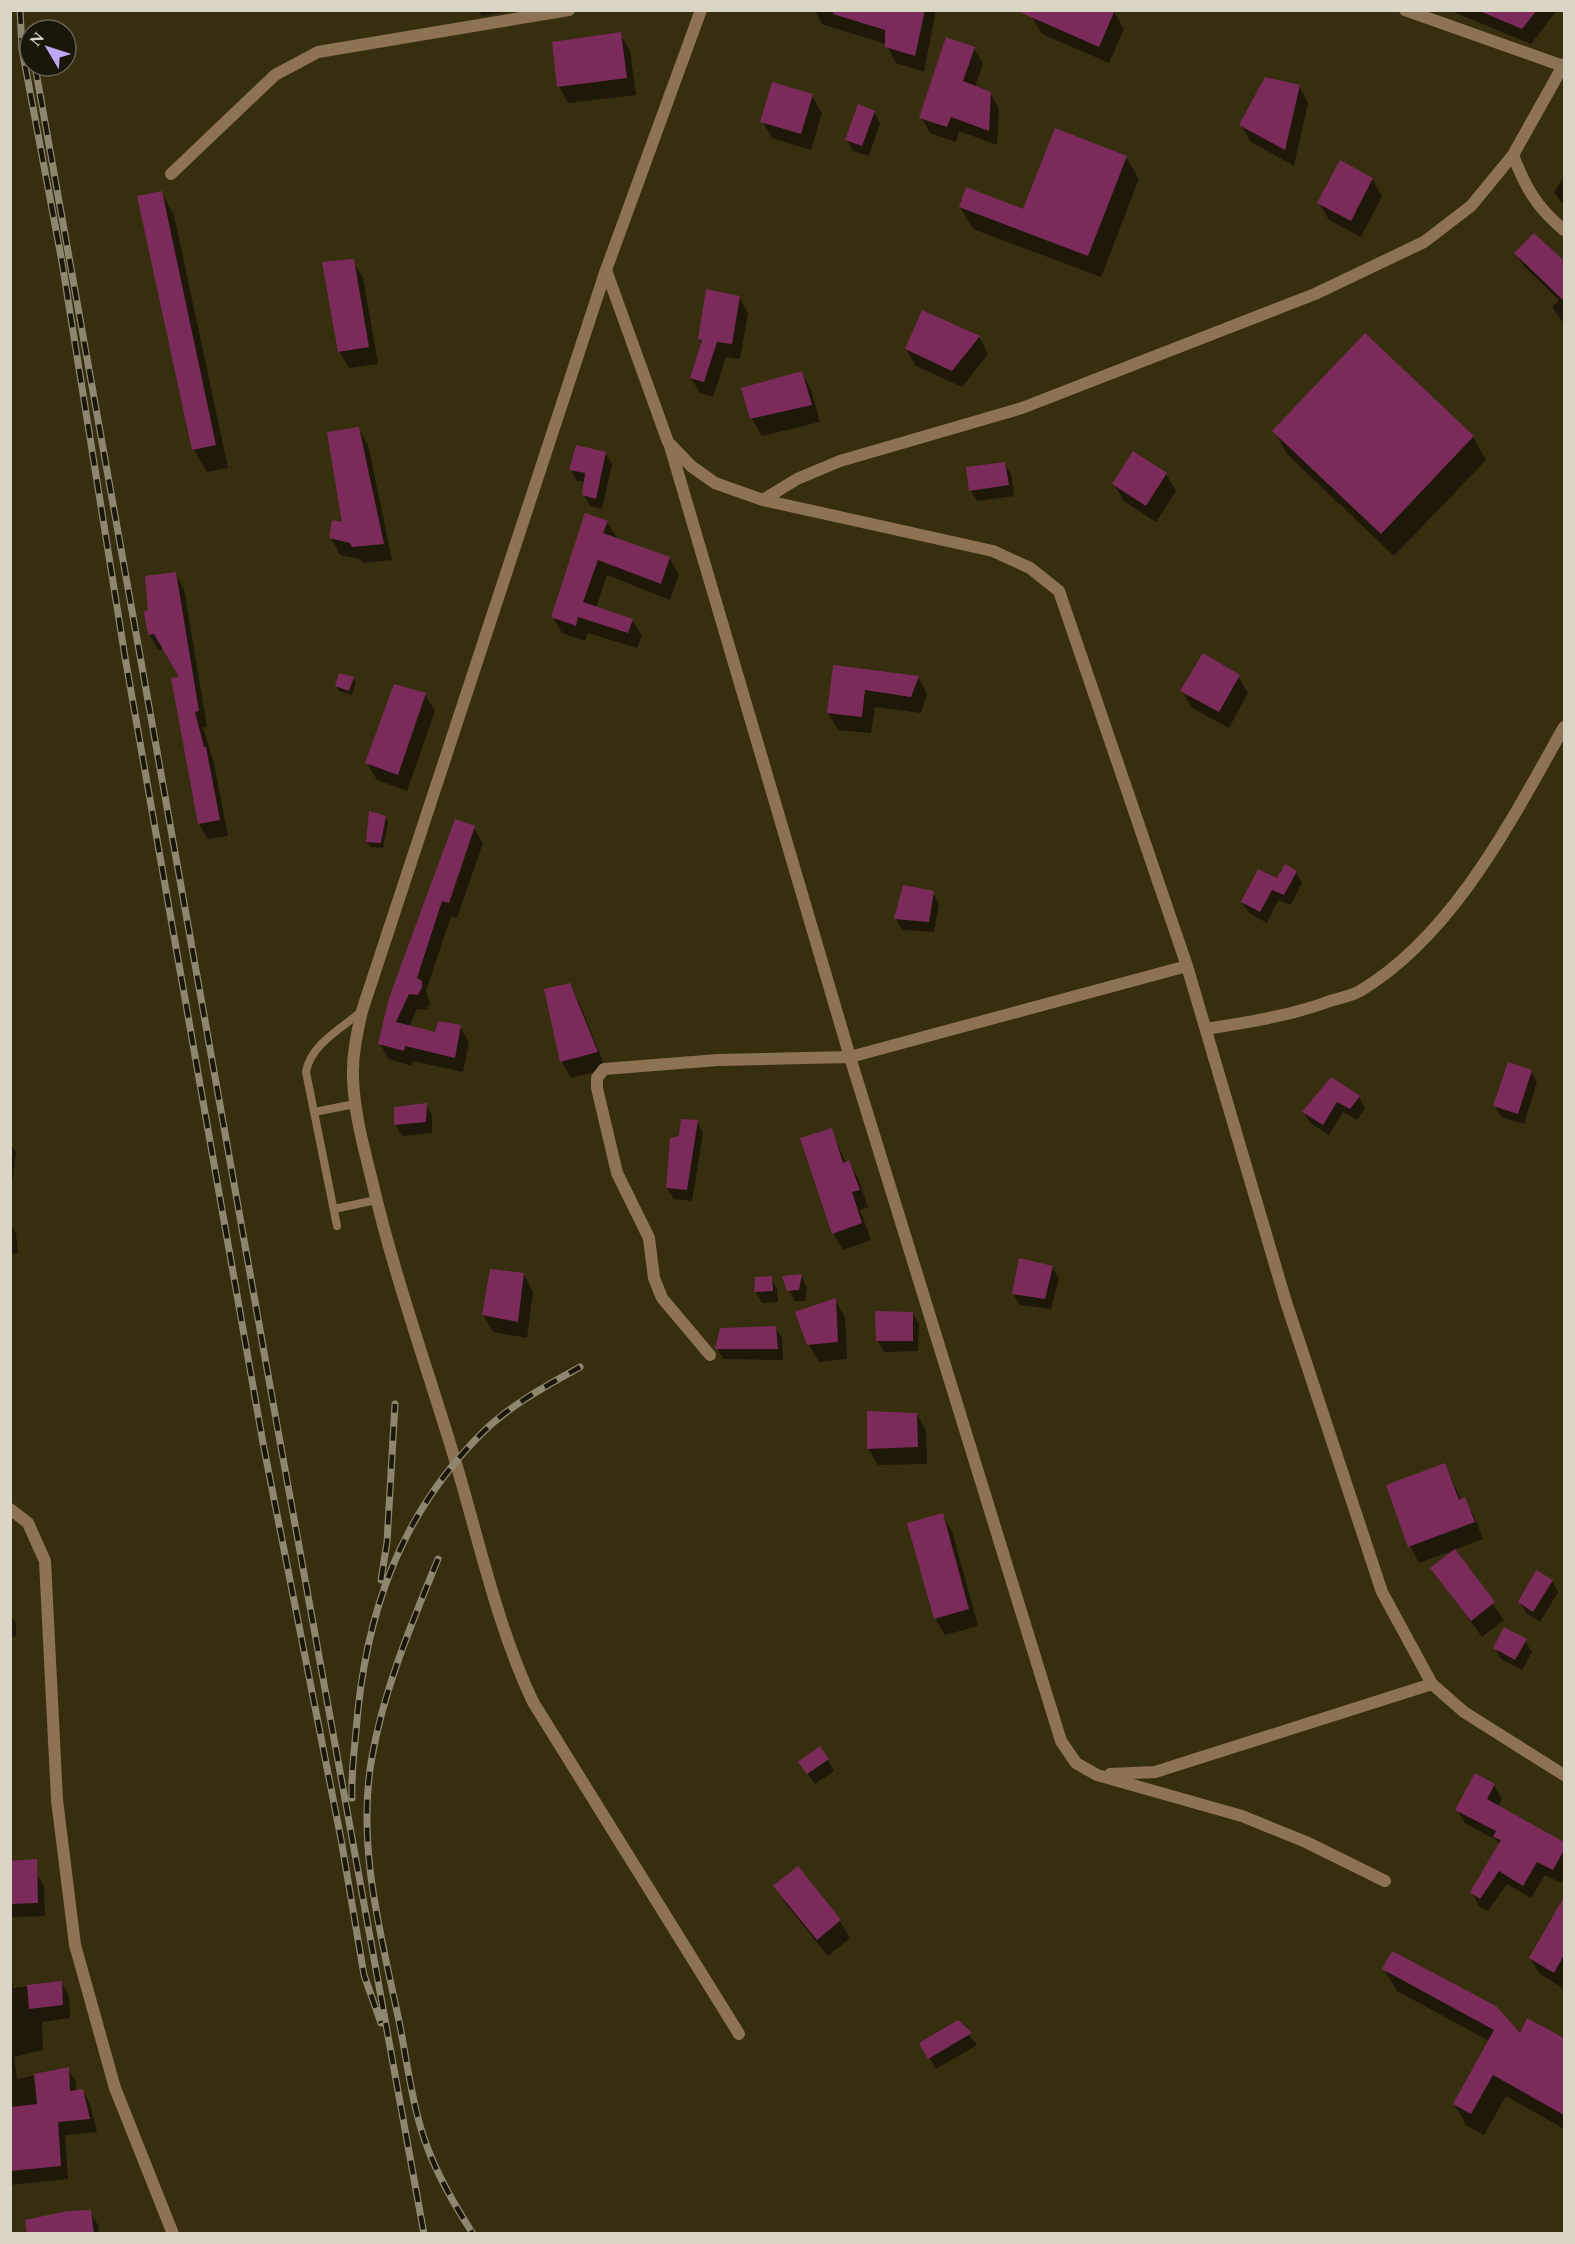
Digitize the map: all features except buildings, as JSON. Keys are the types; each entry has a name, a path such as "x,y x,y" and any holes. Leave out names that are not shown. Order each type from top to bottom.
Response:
{"street":[{"path":"171,174 275,75 318,52 569,10"},
{"path":"763,500 797,479 840,461 1022,408 1315,294 1424,242 1471,206 1513,155 1564,65 1405,10"},
{"path":"697,11 606,270 362,1011 354,1048 355,1104 376,1200 483,1560 522,1679 533,1702 739,2034"},
{"path":"1513,155 1527,191 1564,230"},
{"path":"606,270 668,441 850,1057 1060,1741 1076,1762 1097,1774 1242,1816 1306,1842 1385,1881"},
{"path":"668,441 691,466 715,483 763,500 993,551 1030,568 1059,591 1187,966 1286,1302 1382,1592 1432,1684 1464,1712 1564,1775"},
{"path":"1206,1029 1299,1012 1359,991 1414,950 1453,907 1516,812 1564,727"},
{"path":"710,1355 662,1298 654,1278 650,1238 612,1157 597,1088 597,1078 604,1068 718,1060 850,1057 1187,966"},
{"path":"10,1509 28,1523 45,1562 57,1800 75,1945 115,2088 173,2234"},
{"path":"1097,1774 1155,1772 1432,1684"}],"lane":[{"path":"337,1226 306,1072 308,1060 319,1046 362,1011"},
{"path":"314,1112 355,1104"},
{"path":"334,1209 376,1200"}],"railway":[{"path":"20,10 22,49 62,262 125,657 263,1443 341,1839 364,1975 381,2023"},
{"path":"37,78 277,1425 424,2234"},
{"path":"352,1798 356,1731 368,1647 391,1570 408,1533 429,1498 453,1465 482,1433 516,1405 580,1367"},
{"path":"381,1580 387,1542 395,1404"},
{"path":"438,1559 391,1681 377,1731 368,1790 367,1823 378,1923 417,2112 435,2166 473,2234"}]}
